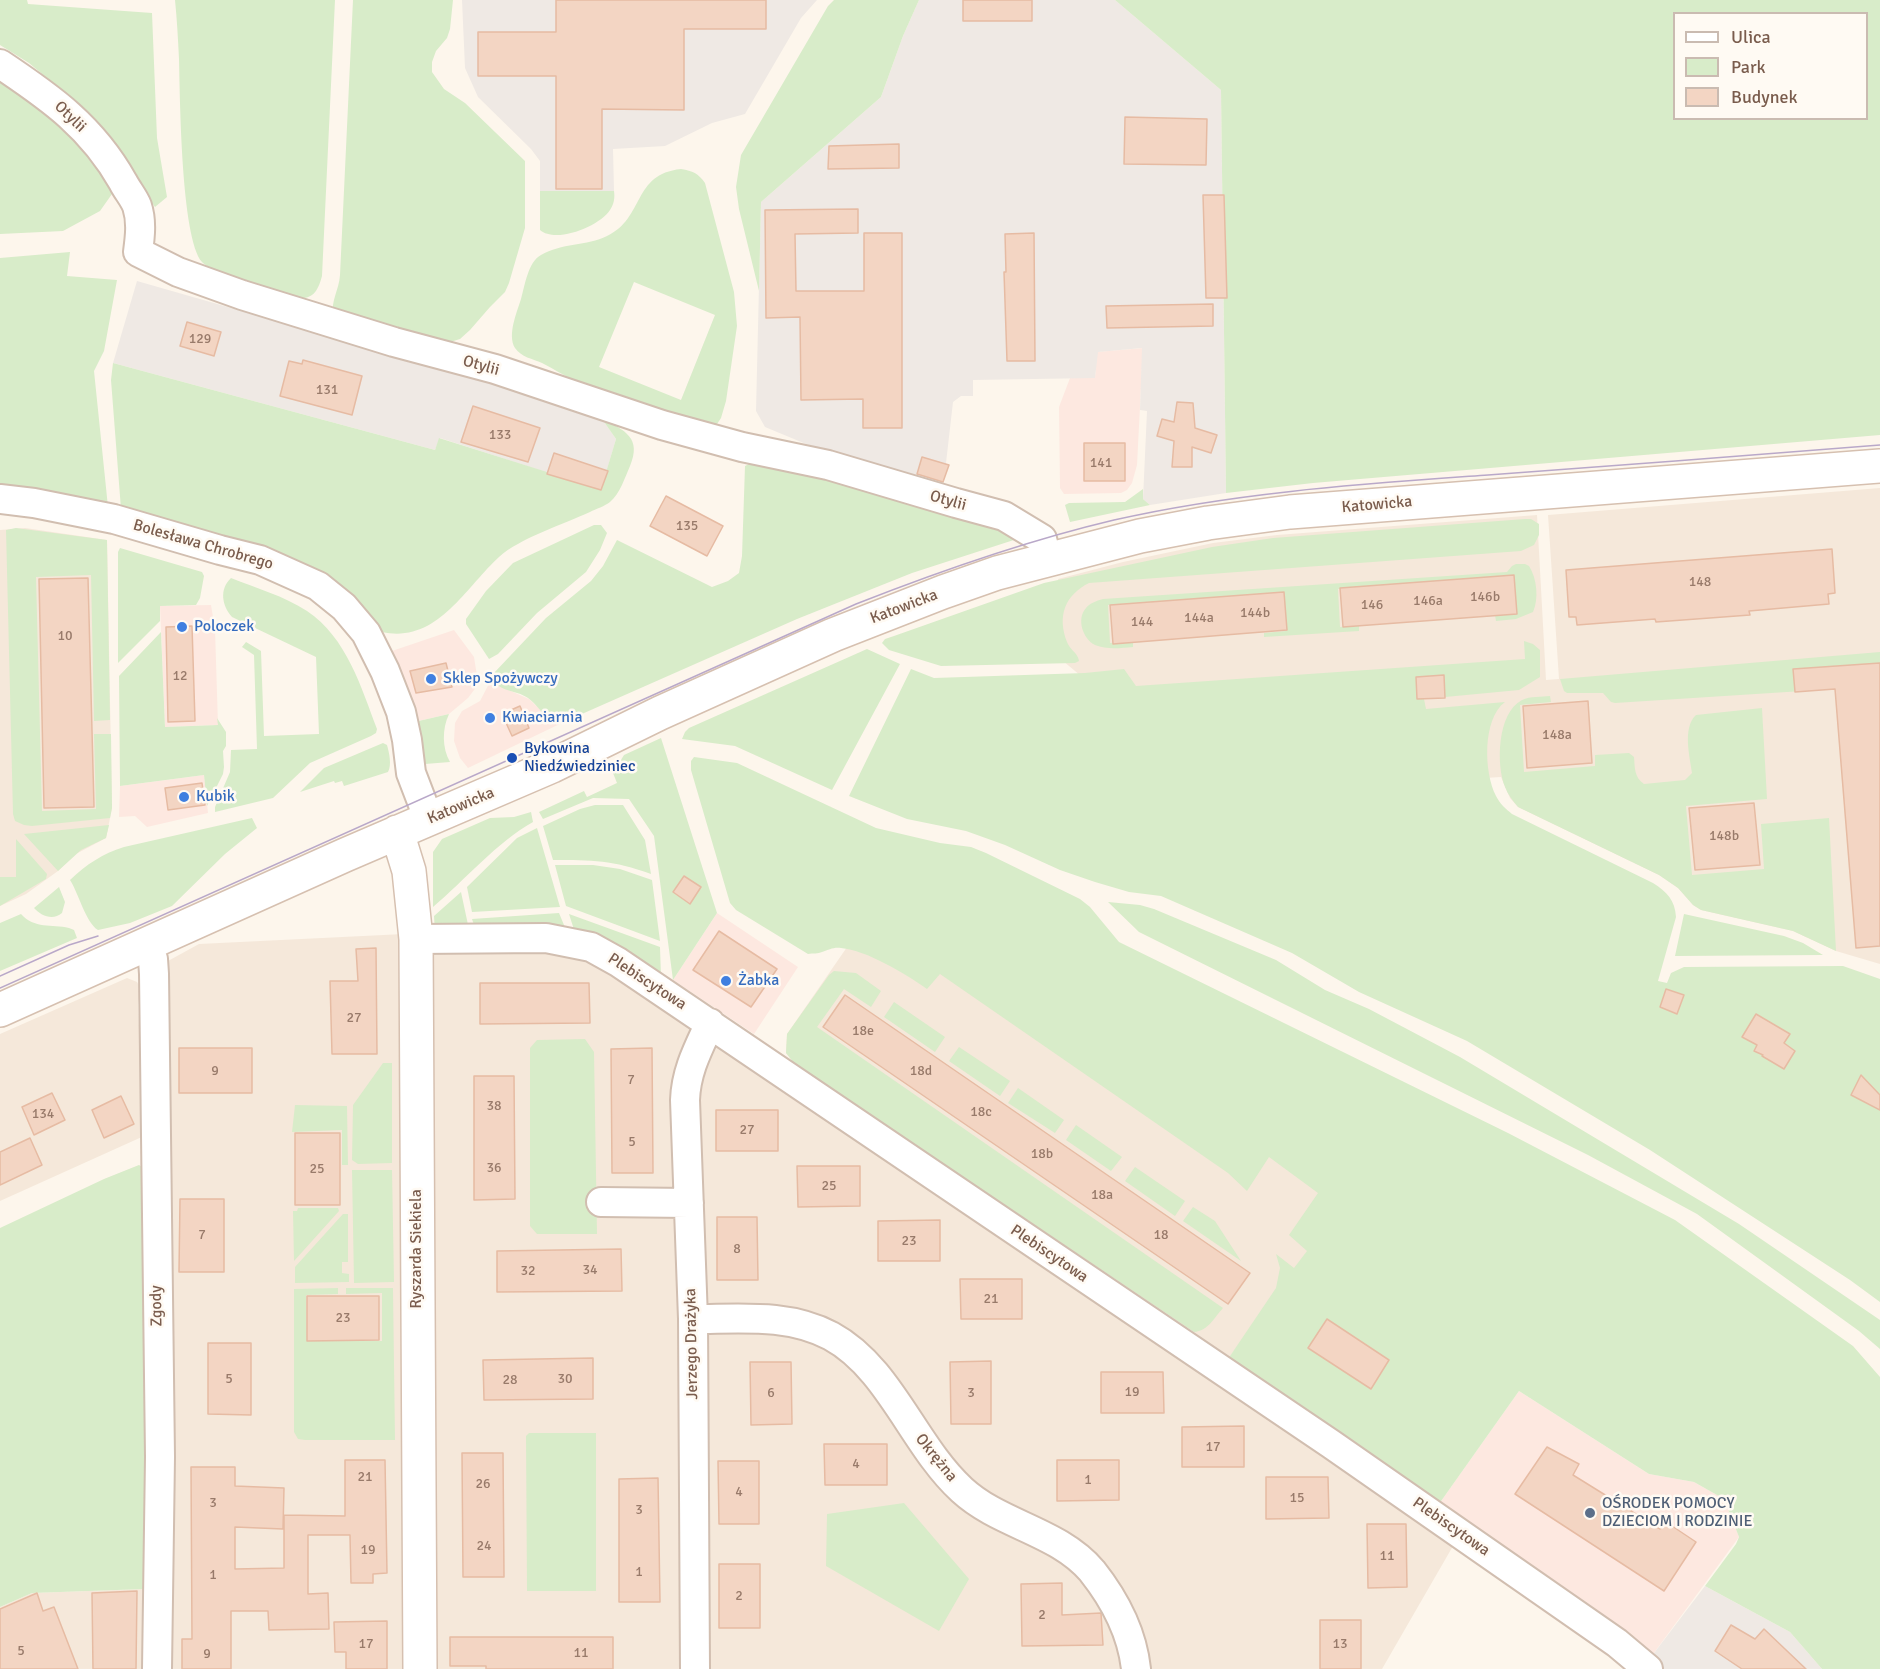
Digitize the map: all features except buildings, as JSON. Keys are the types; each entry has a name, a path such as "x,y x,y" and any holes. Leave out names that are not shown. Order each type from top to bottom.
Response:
{"street":[{"name":"Otylii","path":"0,64 72,116 110,160 137,206 141,230 138,252 178,272 309,317 495,369 662,425 742,447 828,465 1004,516 1042,539 1047,559"},
{"name":"Katowicka","path":"0,1010 397,832 552,766 724,683 833,635 997,573 1140,536 1208,523 1290,513 1880,466"},
{"name":"Bolesława Chrobrego","path":"0,499 34,503 114,519 260,560 318,586 344,607 366,633 385,671 401,712 411,773 429,820"},
{"name":"Ryszarda Siekiela","path":"397,832 409,871 416,939 420,1669"},
{"name":"Plebiscytowa","path":"416,939 524,936 557,939 591,947 618,962 1462,1534 1617,1643 1648,1669"},
{"name":"Zgody","path":"147,945 154,966 160,1457 157,1669"},
{"name":"Jerzego Drażyka","path":"695,1669 693,1318 686,1084 690,1065 711,1023"},
{"path":"601,1202 689,1203"},
{"name":"Okrężna","path":"693,1318 771,1318 795,1322 831,1336 849,1348 874,1373 941,1469 964,1492 999,1515 1048,1538 1090,1569 1122,1616 1130,1636 1136,1669"}],"shaded area":[{"path":"462,0 817,0 801,18 745,114 712,123 665,146 613,149 614,191 540,191 540,161 531,149 478,97 465,68"},
{"path":"919,0 1115,0 1221,90 1226,493 1150,505 1143,499 1147,411 1140,410 1142,348 1098,352 1095,378 973,380 973,396 961,396 953,402 946,463 941,482 806,444 765,427 756,411 761,202 881,97"},
{"path":"137,281 461,371 602,419 616,439 601,490 440,438 435,450 113,363"},
{"path":"1143,348 1137,465 1132,483 1127,490 1121,493 1064,494 1060,488 1059,407 1070,378 1095,378 1097,352"},
{"path":"1880,488 1880,964 1836,951 1793,931 1701,910 1693,905 1678,888 1659,875 1518,807 1510,798 1501,777 1223,794 1063,661 1058,579 1123,562 1213,543 1277,535 1537,515 1546,680 1559,679 1548,515"},
{"path":"25,528 107,540 112,808 106,838 74,855 58,871 26,894 0,906 0,530"},
{"path":"211,605 215,629 218,725 165,727 160,606"},
{"path":"454,630 474,657 477,686 468,698 449,714 410,723 386,653"},
{"path":"492,678 495,684 529,699 549,718 559,722 566,721 468,768 460,758 454,741 455,723 462,711 480,701"},
{"path":"204,775 208,813 147,827 135,816 119,817 120,786"},
{"path":"717,913 798,967 754,1034 673,980"},
{"path":"404,934 545,949 592,959 1200,1370 1453,1546 1382,1669 173,1669 168,961 199,944"},
{"path":"854,937 1040,1005 1355,1187 1228,1359 1194,1332 794,1063 786,1053 787,1034"},
{"path":"127,978 137,982 141,989 138,1004 144,1136 0,1201 0,1034"},
{"path":"1519,1391 1649,1474 1694,1482 1724,1499 1739,1537 1651,1657 1439,1504"},
{"path":"1705,1586 1790,1632 1822,1669 1662,1669 1651,1657"},
{"path":"145,1589 145,1669 0,1669 0,1607 32,1593"}],"green space":[{"path":"0,0 27,0 28,4 152,13 157,138 167,197 155,207 85,110 29,63 0,45"},
{"path":"175,0 335,0 322,276 314,294 310,296 300,298 278,296 242,283 217,272 202,262 195,248 183,166"},
{"path":"353,0 453,0 450,29 447,38 436,51 432,62 432,72 444,89 465,103 525,161 525,228 509,283 505,292 470,330 460,339 447,343 333,315 340,275"},
{"path":"834,0 919,0 881,97 761,202 759,291 739,209 736,187 741,155 828,6"},
{"path":"1115,0 1880,0 1880,435 1313,483 1226,493 1221,90"},
{"path":"0,74 68,119 102,165 112,194 100,211 63,231 0,234"},
{"path":"681,169 689,171 705,183 734,292 737,326 726,401 717,424 709,426 578,382 524,356 513,343 512,330 515,317 528,274 537,258 557,248 591,242 607,236 628,219 646,188 654,179 665,173","holes":["634,282 715,315 681,400 599,367"]},
{"path":"540,191 614,191 614,199 610,210 597,222 577,231 556,235 540,230"},
{"path":"70,252 67,276 117,280 104,351 94,371 108,507 0,489 0,258"},
{"path":"113,363 435,450 439,438 601,489 616,439 602,419 629,436 634,448 633,456 614,499 508,550 486,570 462,598 434,622 419,630 401,633 382,632 360,603 317,569 121,509 111,380"},
{"path":"757,460 1004,527 1020,538 912,573 797,619 566,721 548,718 528,698 503,689 495,683 492,678 493,674 546,618 591,581 603,566 617,540 712,587 728,581 739,573 742,556 745,466"},
{"path":"1143,489 1143,499 1150,505 1070,522 1065,505 1069,503 1125,502"},
{"path":"1531,519 1539,524 1539,535 1534,545 1521,551 1089,583 1069,600 1063,615 1067,642 1079,661 1075,663 941,666 889,650 882,643 885,639 1044,583 1212,547 1273,538"},
{"path":"594,525 601,525 607,533 600,550 586,572 537,613 498,654 489,659 466,624 466,619 486,591 513,563"},
{"path":"16,528 107,540 110,720 94,721 91,575 36,577 42,811 96,809 94,734 111,734 112,808 110,818 32,826 15,821 6,530"},
{"path":"120,548 202,572 204,576 200,598 196,605 160,606 160,621 118,663 118,552"},
{"path":"1516,564 1529,566 1534,576 1536,595 1533,612 1516,619 1496,621 1495,615 1511,576 1338,589 1340,627 1359,626 1359,631 1264,637 1264,633 1286,631 1283,593 1108,605 1110,643 1133,641 1133,647 1109,648 1095,645 1084,634 1081,623 1086,608 1093,602 1103,599 1507,572"},
{"path":"231,578 289,601 321,622 343,649 351,664 377,729 376,733 371,736 310,763 273,798 215,812 230,772 231,750 257,749 254,655 242,647 246,642 261,651 264,736 319,734 316,657 232,617 223,598 227,582"},
{"path":"161,632 165,727 218,725 217,718 226,732 223,774 207,806 204,775 120,786 119,676"},
{"path":"1524,641 1540,650 1540,677 1519,690 1424,699 1426,709 1505,702 1492,721 1487,747 1489,774 1496,796 1512,814 1653,883 1666,893 1672,901 1676,917 1658,981 1667,983 1671,973 1684,967 1843,966 1880,979 1880,1302 1850,1280 1650,1150 1467,1041 1359,992 1292,953 1161,896 1129,892 1095,882 966,831 907,819 849,796 911,669 934,678 1085,673 1124,669 1136,686 1525,659"},
{"path":"867,649 900,664 832,790 735,746 682,739 689,728"},
{"path":"1880,652 1880,682 1865,687 1615,703 1603,693 1567,693 1560,679"},
{"path":"1550,696 1551,702 1520,705 1524,772 1595,766 1595,755 1629,753 1634,757 1637,775 1644,784 1685,780 1692,773 1688,735 1689,727 1696,715 1762,708 1767,799 1686,806 1692,875 1764,869 1761,824 1829,818 1836,951 1793,931 1701,910 1693,905 1678,888 1659,875 1518,807 1508,793 1502,777 1500,753 1503,727 1514,707 1522,700"},
{"path":"449,714 444,738 445,751 450,762 415,767 410,723"},
{"path":"661,738 717,913 673,980 654,836 629,799 593,798 543,819 539,812 584,791 587,797 617,783 613,773 624,755"},
{"path":"383,743 387,745 389,755 388,772 344,786 342,781 335,783 334,781 300,792 324,768"},
{"path":"694,757 737,763 876,828 940,843 971,847 1080,899 1090,907 1119,942 1508,1133 1675,1220 1853,1346 1880,1377 1880,1669 1822,1669 1790,1632 1705,1586 1739,1537 1724,1499 1694,1482 1649,1474 1519,1391 1439,1504 1228,1359 1276,1288 1280,1268 1276,1254 1294,1268 1307,1251 1289,1235 1318,1193 1269,1157 1247,1191 1228,1173 940,974 927,989 886,964 862,953 836,948 808,954 736,910 730,903 691,770 691,761"},
{"path":"595,805 623,805 645,840 651,874 602,862 553,860 543,826 580,809"},
{"path":"531,812 533,822 494,851 433,907 433,852 442,839 490,818 514,817"},
{"path":"252,818 257,828 225,854 172,906 130,923 98,930 86,914 70,880 95,860 124,847"},
{"path":"109,825 106,838 81,850 58,871 24,834"},
{"path":"537,828 560,907 472,912 467,887 517,838"},
{"path":"16,839 47,874 46,879 0,906 0,877 16,877"},
{"path":"555,865 593,865 620,869 652,880 660,941 566,906"},
{"path":"59,887 65,902 62,913 55,917 47,916 34,908"},
{"path":"461,892 470,934 435,934 434,916"},
{"path":"1108,902 1140,905 1154,909 1276,960 1325,990 1369,1009 1460,1057 1739,1224 1880,1320 1880,1349 1859,1331 1697,1214 1588,1155 1139,932"},
{"path":"559,913 569,937 477,934 472,919"},
{"path":"21,914 37,924 74,930 77,938 0,971 0,923"},
{"path":"569,914 660,947 661,977 577,939"},
{"path":"1684,914 1784,936 1803,943 1823,955 1675,956"},
{"path":"834,971 856,973 881,991 871,1007 844,989 817,1027 1223,1308 1210,1323 1194,1332 794,1063 786,1053 787,1034"},
{"path":"894,1002 945,1037 935,1052 884,1017"},
{"path":"585,1039 594,1052 597,1234 537,1234 530,1226 530,1048 537,1040"},
{"path":"959,1047 1010,1081 1000,1096 949,1061"},
{"path":"383,1063 392,1063 392,1163 358,1164 352,1160 353,1105"},
{"path":"1018,1088 1064,1120 1055,1133 1008,1103"},
{"path":"295,1105 347,1106 348,1165 342,1165 342,1130 292,1132"},
{"path":"1076,1125 1122,1157 1111,1171 1066,1140"},
{"path":"139,1165 144,1168 145,1589 32,1593 0,1607 0,1228"},
{"path":"1135,1167 1185,1201 1175,1216 1125,1181"},
{"path":"352,1170 392,1170 394,1282 354,1283"},
{"path":"1193,1207 1215,1221 1241,1261 1183,1221"},
{"path":"298,1208 338,1208 339,1211 294,1261 293,1211 297,1211"},
{"path":"343,1214 348,1214 348,1262 342,1262 342,1273 349,1274 349,1282 295,1283 295,1267"},
{"path":"338,1288 338,1294 306,1295 307,1341 382,1341 382,1293 346,1294 346,1288 393,1288 395,1440 305,1440 298,1439 294,1432 294,1289"},
{"path":"529,1433 596,1433 596,1591 527,1591 526,1436"},
{"path":"904,1503 969,1579 939,1631 826,1566 827,1514"}],"tram line":[{"path":"0,988 856,604 951,568 1048,537 1160,510 1300,490 1880,445"},
{"path":"0,976 69,945 98,936"}],"place":[{"name":"Poloczek","path":"182,627"},
{"name":"Sklep Spożywczy","path":"431,679"},
{"name":"Kwiaciarnia","path":"490,718"},
{"name":"Bykowina Niedźwiedziniec","path":"512,758"},
{"name":"Kubik","path":"184,797"},
{"name":"Żabka","path":"726,981"},
{"name":"OŚRODEK POMOCY DZIECIOM I RODZINIE","path":"1590,1513"}]}
